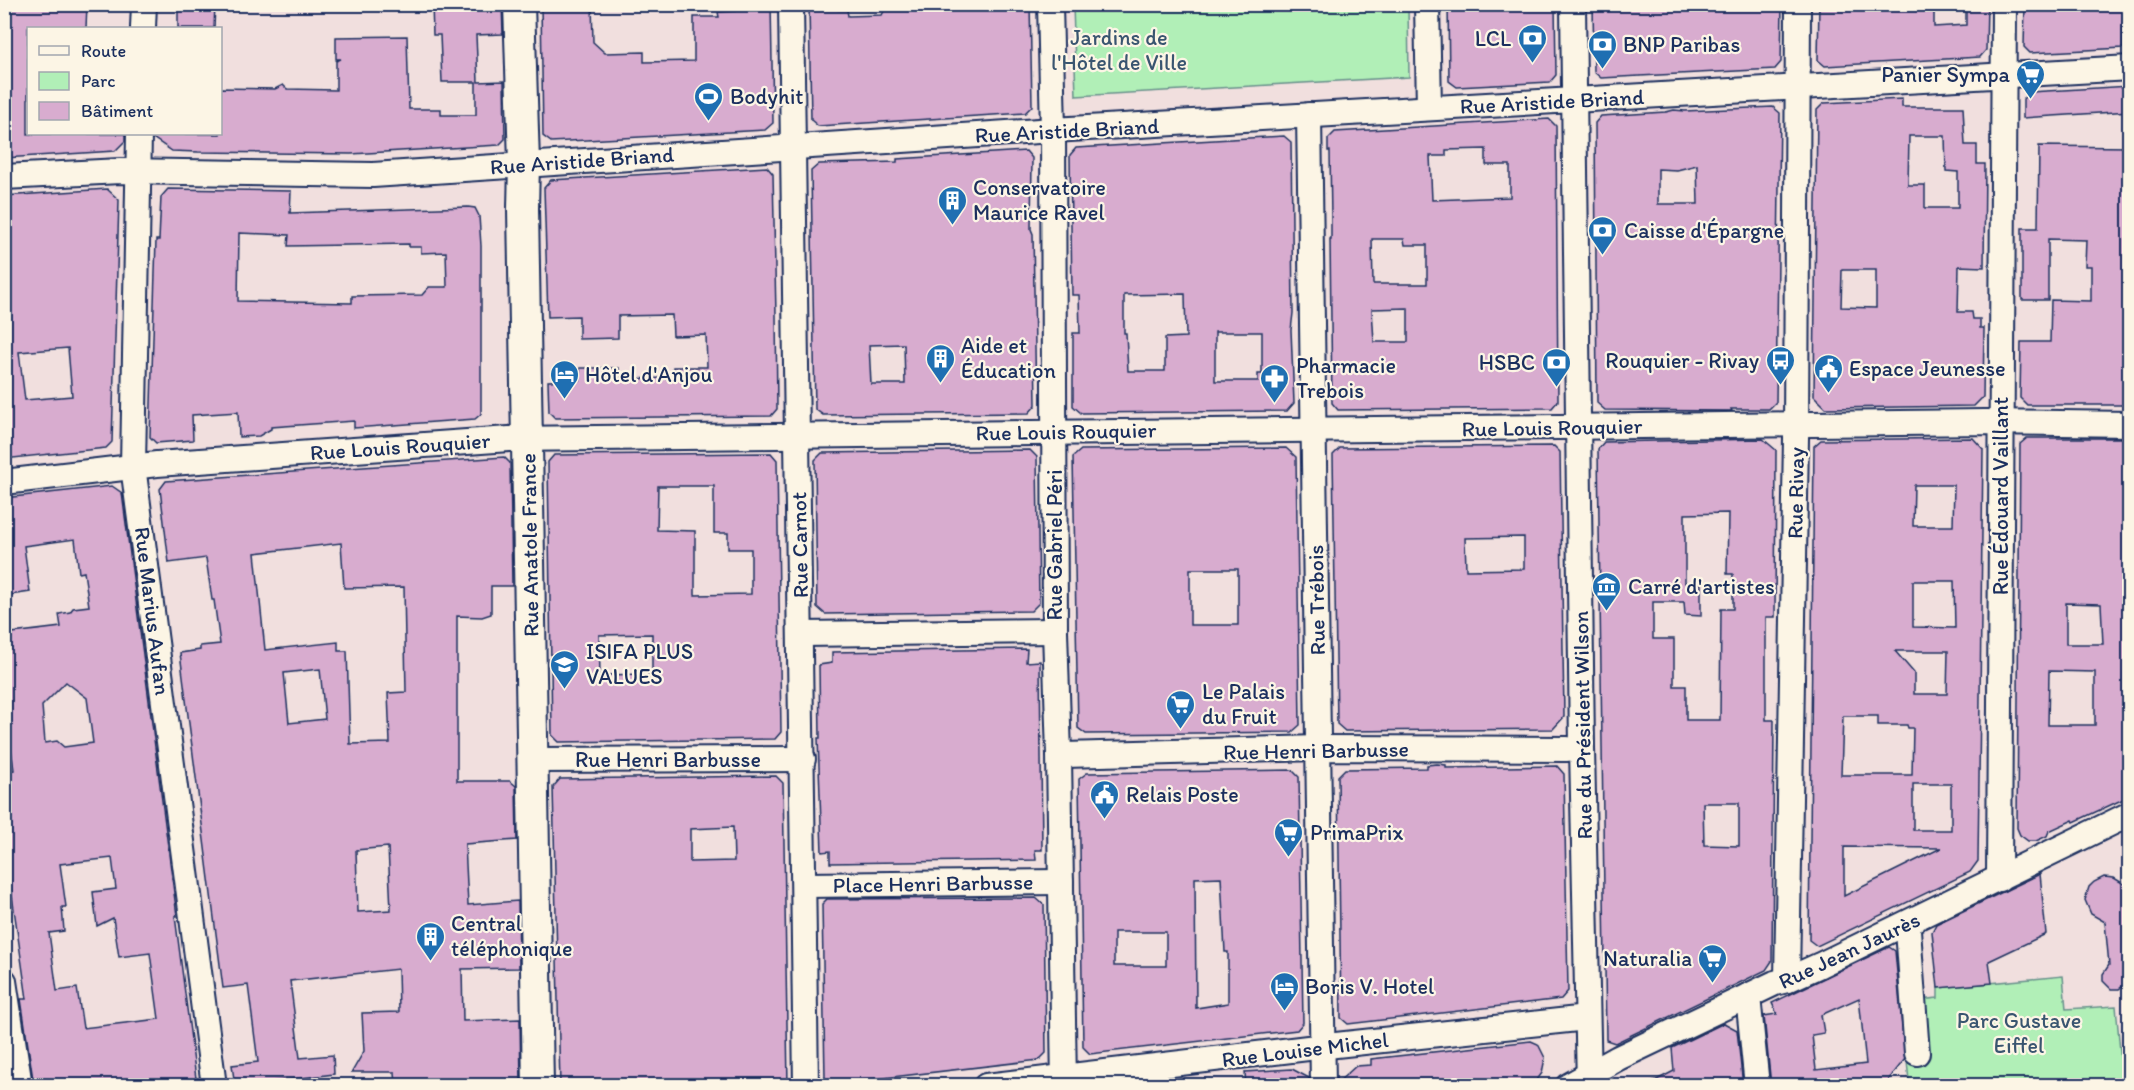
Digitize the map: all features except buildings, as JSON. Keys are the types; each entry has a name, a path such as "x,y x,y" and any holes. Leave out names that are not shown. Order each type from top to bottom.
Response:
{"main road":[{"name":"Rue Anatole France","path":"519,4 524,164 538,1086"}],"street":[{"path":"143,27 144,4"},
{"name":"Rue Carnot","path":"791,4 806,1086"},
{"name":"Rue Gabriel Péri","path":"1050,4 1053,130 1055,632 1064,1081"},
{"path":"1427,4 1430,107"},
{"name":"Rue du Président Wilson","path":"1573,4 1589,1079"},
{"name":"Rue Rivay","path":"1787,981 1796,425 1798,4"},
{"name":"Rue Édouard Vaillant","path":"1999,879 2004,4"},
{"name":"Rue Aristide Briand","path":"4,177 138,171 373,175 794,146 1430,107 1575,101 2130,68"},
{"name":"Rue Trébois","path":"1309,115 1323,1086"},
{"name":"Rue Marius Aufan","path":"139,135 133,466 214,1086"},
{"name":"Rue Louis Rouquier","path":"4,482 133,466 528,439 1578,426 2130,424"},
{"path":"801,634 1055,632"},
{"name":"Rue Henri Barbusse","path":"1065,755 1319,748 1568,749"},
{"name":"Rue Henri Barbusse","path":"532,760 803,759"},
{"name":"Rue Jean Jaurès","path":"1568,1086 1589,1079 1748,996 1775,983 1787,981 2130,814"},
{"name":"Place Henri Barbusse","path":"805,885 1061,882"},
{"path":"1908,930 1917,1053"},
{"path":"4,981 20,1086"},
{"path":"1748,996 1757,1086"},
{"name":"Rue Louise Michel","path":"986,1086 1064,1081 1322,1046 1587,1018"}],"green space":[{"name":"Jardins de l'Hôtel de Ville","path":"1073,5 1408,5 1409,77 1076,96"},
{"name":"Parc Gustave Eiffel","path":"2063,976 2066,1009 2116,1006 2123,1085 1882,1086 1909,1081 1901,1002 1938,998 1938,988"}],"place":[{"name":"LCL","path":"1532,64"},
{"name":"BNP Paribas","path":"1602,70"},
{"name":"Panier Sympa","path":"2031,100"},
{"name":"Bodyhit","path":"709,122"},
{"name":"Conservatoire Maurice Ravel","path":"952,226"},
{"name":"Caisse d'Épargne","path":"1603,256"},
{"name":"Aide et Éducation","path":"940,384"},
{"name":"Rouquier - Rivay","path":"1780,386"},
{"name":"HSBC","path":"1556,388"},
{"name":"Espace Jeunesse","path":"1828,394"},
{"name":"Hôtel d'Anjou","path":"564,400"},
{"name":"Pharmacie Trebois","path":"1275,404"},
{"name":"Carré d'artistes","path":"1607,612"},
{"name":"ISIFA PLUS VALUES","path":"565,690"},
{"name":"Le Palais du Fruit","path":"1181,730"},
{"name":"Relais Poste","path":"1105,820"},
{"name":"PrimaPrix","path":"1289,858"},
{"name":"Central téléphonique","path":"430,962"},
{"name":"Naturalia","path":"1713,984"},
{"name":"Boris V. Hotel","path":"1284,1012"}]}
